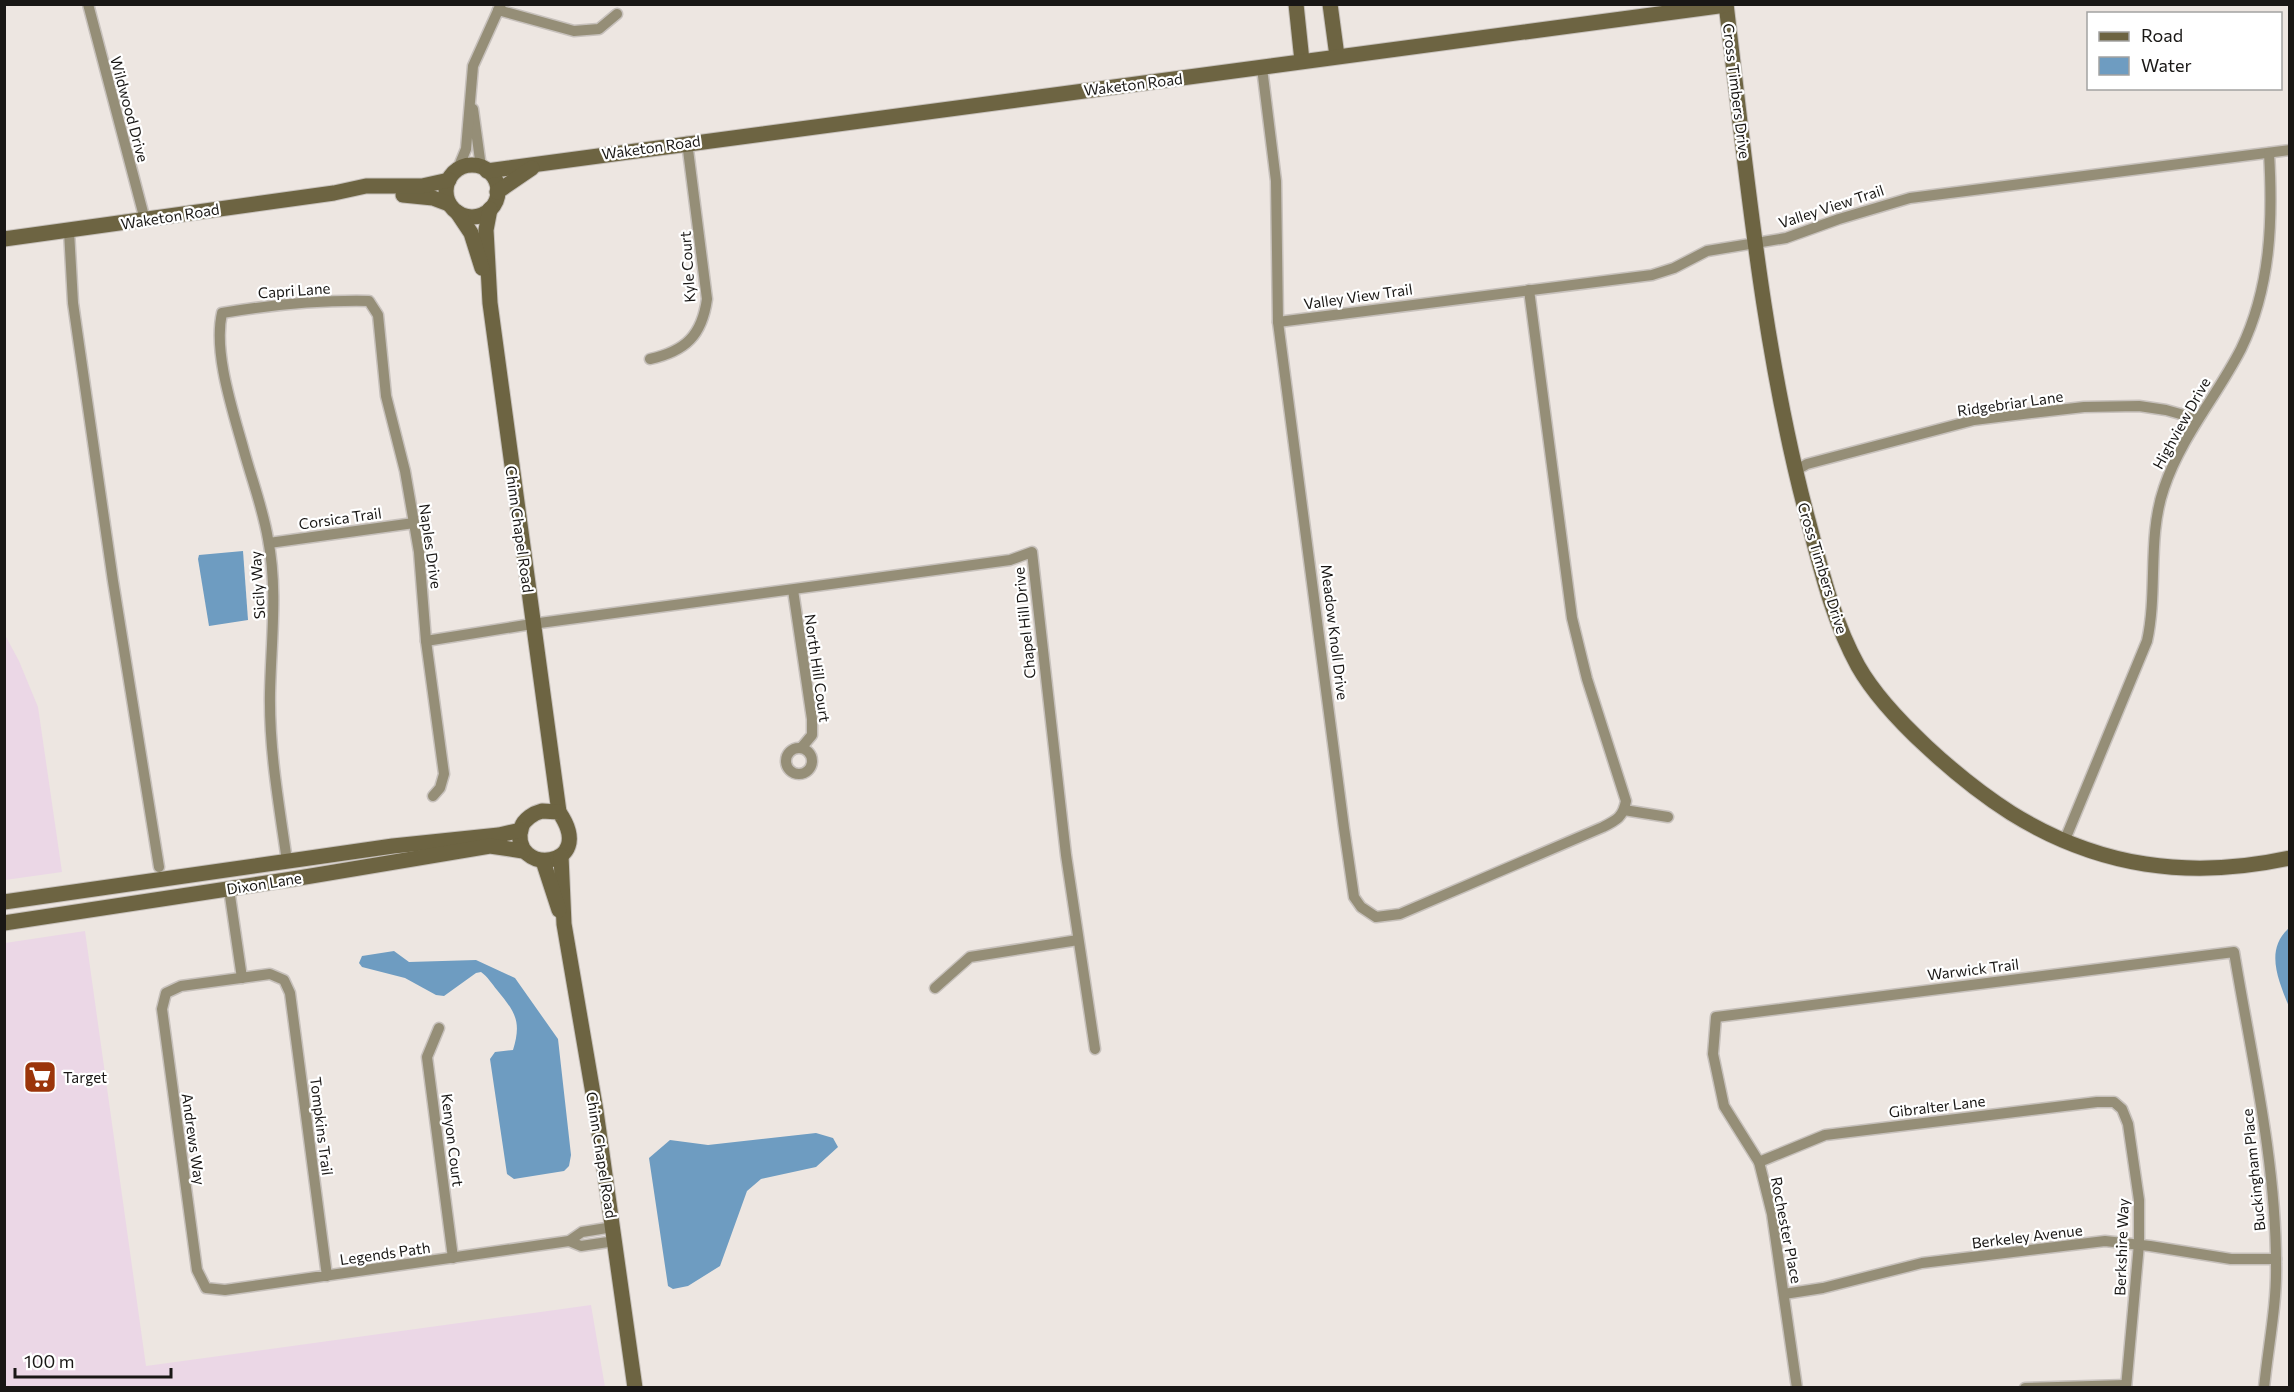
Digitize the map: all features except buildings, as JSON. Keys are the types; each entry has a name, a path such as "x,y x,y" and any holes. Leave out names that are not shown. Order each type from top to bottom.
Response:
{"street":[{"name":"Wildwood Drive","path":"88,4 145,220"},
{"path":"1296,4 1302,61"},
{"path":"1330,4 1337,56"},
{"name":"Waketon Road","path":"484,169 1726,5"},
{"name":"Cross Timbers Drive","path":"1726,5 1772,357 1795,471 1840,629 1860,669 1920,738 1965,781 2028,823 2064,842 2087,851 2148,866 2205,869 2289,858"},
{"path":"469,94 484,169 495,180 497,192 490,209 474,217 453,208 446,193 466,149 469,94 473,66 500,7 574,31 599,29 617,14"},
{"name":"Meadow Knoll Drive","path":"1262,68 1276,181 1278,322 1352,889 1361,907 1376,917 1400,914 1603,827 1619,819 1624,810"},
{"name":"Kyle Court","path":"650,359 673,354 704,322 707,299 687,142"},
{"name":"Valley View Trail","path":"1278,322 1652,275 1674,268 1707,251 1786,238 1839,219 1910,198 2289,150"},
{"name":"Highview Drive","path":"2064,842 2147,641 2153,614 2157,518 2163,488 2198,419 2241,348 2255,310 2268,259 2272,230 2269,153"},
{"name":"Waketon Road","path":"497,192 540,163"},
{"path":"453,175 469,166 484,169"},
{"name":"Waketon Road","path":"4,239 334,193 366,186 422,186 453,175"},
{"name":"Waketon Road","path":"334,193 410,195 433,198 453,208"},
{"name":"Chinn Chapel Road","path":"453,208 475,244 490,303"},
{"name":"Chinn Chapel Road","path":"490,209 486,230 490,303 549,754 559,812"},
{"path":"69,231 73,303 113,581 159,867"},
{"path":"1529,290 1572,618 1587,679 1626,801 1624,810 1668,817"},
{"name":"Capri Lane","path":"222,313 260,306 369,302"},
{"name":"Naples Drive","path":"369,302 378,315 386,396 420,552 426,641 444,774 440,788 433,795"},
{"name":"Sicily Way","path":"222,313 220,335 231,405 269,543 275,621 270,692 270,743 287,861"},
{"name":"Ridgebriar Lane","path":"1795,471 1808,464 1936,430 1998,417 2084,407 2139,406 2166,410 2198,419"},
{"name":"Corsica Trail","path":"269,543 414,523"},
{"name":"Chapel Hill Drive","path":"426,641 532,624 1010,560 1032,552 1039,634 1078,940 1095,1049"},
{"name":"North Hill Court","path":"793,590 812,719 812,735 802,747"},
{"name":"Chinn Chapel Road","path":"536,812 545,798 549,754"},
{"path":"536,812 559,812 569,830 569,845 561,856 543,861 536,860 523,851 521,830 527,819 536,812"},
{"name":"Dixon Lane","path":"4,902 393,846 499,835 521,830"},
{"name":"Dixon Lane","path":"4,923 490,846 523,851"},
{"name":"Chinn Chapel Road","path":"561,856 564,924 614,1234 636,1388"},
{"name":"Chinn Chapel Road","path":"543,861 564,924"},
{"path":"229,888 242,978"},
{"path":"55,894 56,915"},
{"path":"935,988 970,957 1078,940"},
{"name":"Warwick Trail","path":"1716,1017 2234,952"},
{"name":"Buckingham Place","path":"2234,952 2262,1102 2274,1203 2276,1259 2264,1388"},
{"name":"Tompkins Trail","path":"242,978 270,974 285,980 290,993 327,1276"},
{"name":"Andrews Way","path":"206,1288 197,1270 162,1009 166,993 181,986 242,978"},
{"name":"Rochester Place","path":"1716,1017 1713,1054 1724,1106 1759,1162 1772,1214 1797,1388"},
{"name":"Kenyon Court","path":"439,1028 427,1057 453,1258"},
{"name":"Gibralter Lane","path":"1759,1162 1825,1135 2097,1102 2114,1102 2122,1109"},
{"name":"Berkshire Way","path":"2122,1109 2128,1124 2139,1200 2139,1244 2126,1386"},
{"name":"Legends Path","path":"206,1288 225,1290 568,1241 581,1246 614,1234"},
{"name":"Berkeley Avenue","path":"1784,1294 1823,1288 1922,1263 2105,1241 2139,1244 2231,1259 2276,1259"},
{"path":"2025,1388 2126,1386"}],"shaded area":[{"path":"5,635 19,661 38,707 62,872 5,880"},
{"path":"85,931 146,1366 591,1305 605,1387 5,1387 5,943"}],"water":[{"path":"243,551 248,620 209,626 199,555"},
{"path":"2289,928 2289,1007 2281,987 2275,956 2281,937"},
{"path":"394,951 409,962 476,960 515,978 558,1039 571,1155 569,1166 564,1171 514,1179 507,1174 490,1059 495,1052 513,1050 517,1024 512,1011 488,978 481,972 476,973 444,996 436,995 405,978 362,967 359,963 362,956"},
{"path":"816,1133 833,1138 838,1147 816,1167 761,1179 747,1191 720,1266 688,1286 673,1289 668,1286 649,1158 670,1140 708,1145"}],"place":[{"name":"Target","path":"40,1077"}]}
